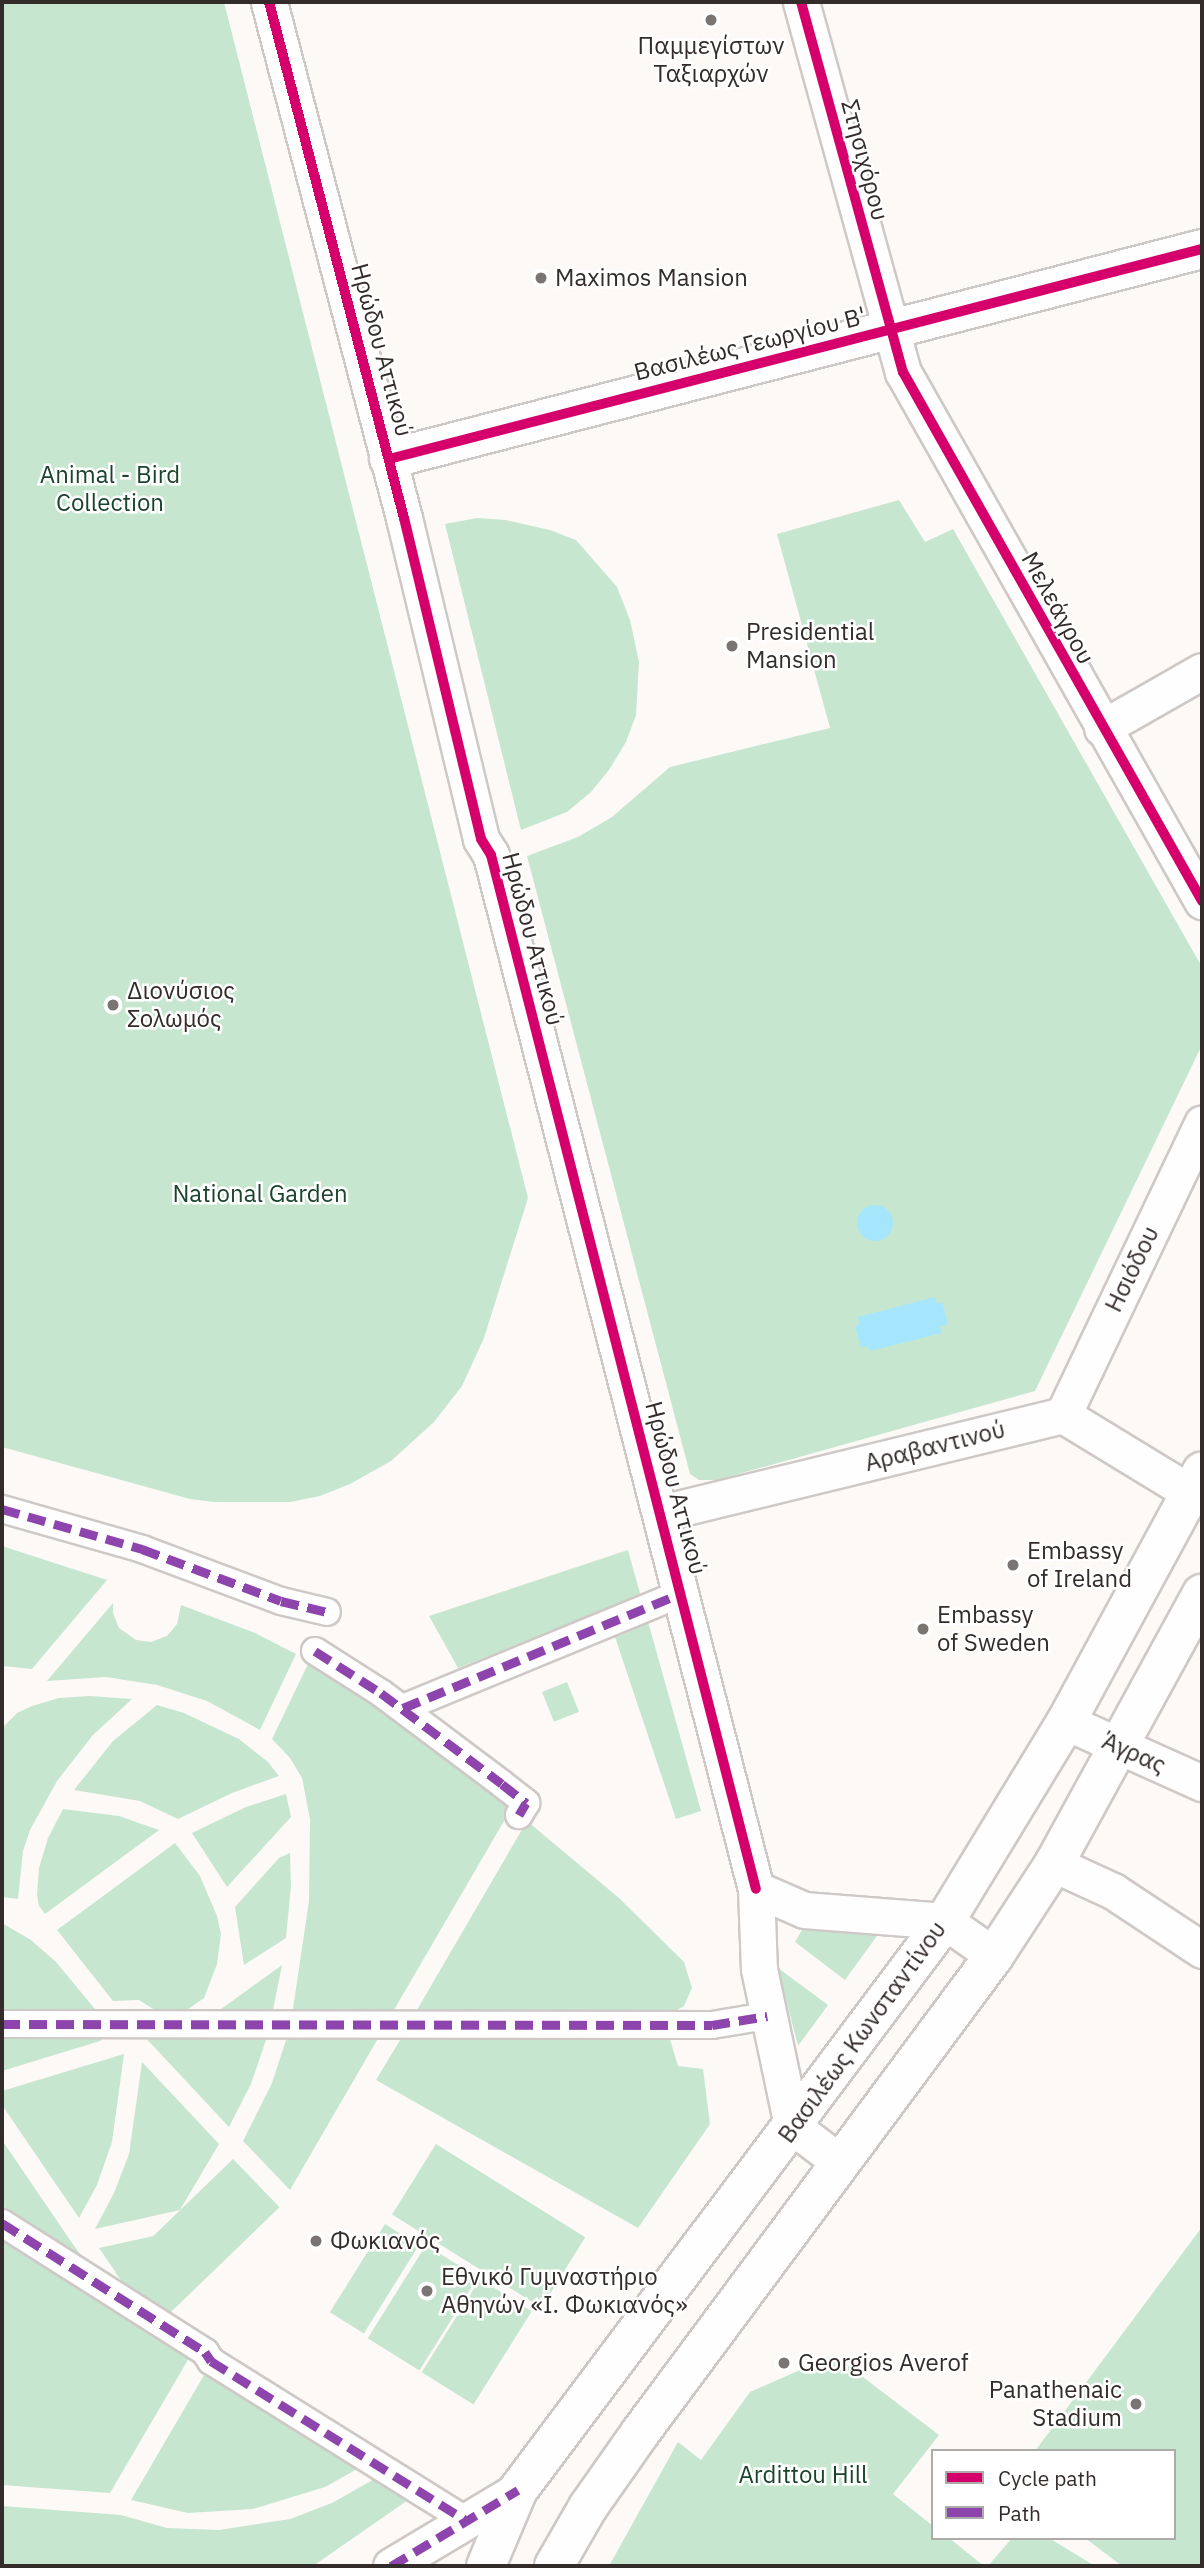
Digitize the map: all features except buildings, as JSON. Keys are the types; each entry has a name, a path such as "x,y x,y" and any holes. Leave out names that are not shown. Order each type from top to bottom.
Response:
{"main road":[{"name":"Βασιλέως Γεωργίου Β'","path":"389,459 1202,249"},
{"name":"Βασιλέως Κωνσταντίνου","path":"486,2566 518,2490 945,1921 1066,1722 1197,1482"},
{"path":"554,2566 588,2507 634,2440 994,1956 1054,1864 1116,1745 1202,1594"}],"street":[{"name":"Ηρώδου Αττικού","path":"269,2 389,459 481,839 491,855 756,1889 759,1969 792,2126"},
{"name":"Στησιχόρου","path":"801,2 890,330"},
{"name":"Μελεάγρου","path":"890,330 903,372 1202,901"},
{"path":"1102,728 1202,671"},
{"name":"Ησιόδου","path":"1063,1415 1202,1123"},
{"path":"1063,1415 1197,1482"},
{"name":"Αραβαντινού","path":"661,1513 1063,1415"},
{"path":"2,1509 142,1549 281,1601 327,1612"},
{"path":"403,1708 682,1594"},
{"path":"315,1651 403,1708 526,1803 519,1815"},
{"name":"Άγρας","path":"1066,1722 1202,1783"},
{"path":"1054,1864 1113,1891 1202,1950"},
{"path":"756,1889 804,1910 945,1921 994,1956"},
{"path":"2,2024 712,2025 767,2016"},
{"path":"792,2126 841,2163"},
{"path":"2,2223 205,2352 211,2361 467,2521"},
{"path":"391,2566 518,2490"}],"green space":[{"name":"National Garden","path":"2,2 224,2 528,1198 484,1338 462,1386 434,1422 391,1461 350,1484 320,1496 290,1502 214,1502 190,1499 2,1447"},
{"path":"899,500 925,542 953,529 1202,967 1202,1045 1035,1391 717,1480 699,1480 690,1474 527,856 578,837 612,817 670,767 830,728 777,534"},
{"path":"477,518 506,520 550,530 576,540 617,587 630,620 639,662 636,715 626,742 609,770 591,792 567,812 521,830 445,524"},
{"path":"2,1546 107,1580 32,1669 2,1666"},
{"path":"628,1550 641,1597 458,1668 429,1616"},
{"path":"113,1603 113,1613 119,1628 136,1640 151,1642 167,1636 177,1624 181,1605 255,1633 296,1654 260,1730 207,1701 157,1685 106,1677 47,1681"},
{"path":"647,1618 701,1811 676,1819 613,1631"},
{"path":"309,1662 395,1719 511,1809 391,2015 292,2015 309,1901 310,1819 302,1778 290,1758 272,1739"},
{"path":"567,1682 579,1712 554,1722 542,1692"},
{"path":"90,1696 132,1699 93,1735 57,1781 30,1830 23,1851 18,1899 2,1897 2,1728 17,1713 32,1706 59,1698"},
{"path":"157,1705 184,1713 239,1739 268,1762 279,1776 232,1793 178,1819 140,1801 74,1790 113,1741"},
{"path":"286,1794 291,1817 227,1887 192,1833 246,1807"},
{"path":"63,1809 119,1816 159,1830 45,1914 39,1906 37,1895 39,1868 48,1838"},
{"path":"527,1821 619,1898 684,1962 692,1988 684,2006 670,2014 414,2015"},
{"path":"175,1843 200,1876 217,1916 221,1934 217,1964 204,1998 178,2016 158,2012 139,2000 113,2001 57,1930"},
{"path":"290,1853 291,1886 286,1938 244,1965 235,1907 279,1858"},
{"path":"2,1923 31,1940 56,1962 99,2014 2,2014"},
{"path":"803,1928 882,1929 845,1980 795,1942"},
{"path":"282,1965 272,2015 217,2012"},
{"path":"778,1968 828,2005 798,2046"},
{"path":"2,2033 104,2037 100,2041 2,2071"},
{"path":"142,2034 268,2034 251,2084 229,2127"},
{"path":"288,2034 380,2035 290,2190 243,2141 272,2083"},
{"path":"403,2035 669,2036 678,2066 703,2069 710,2124 638,2228 376,2080"},
{"path":"124,2054 112,2142 97,2185 79,2218 2,2105 2,2091"},
{"path":"142,2062 219,2144 180,2210 95,2229 114,2193 129,2154"},
{"path":"2,2140 70,2240 82,2257 2,2206"},
{"path":"436,2144 585,2237 541,2308 392,2214"},
{"path":"233,2159 280,2207 162,2321 115,2273"},
{"path":"385,2224 419,2245 364,2333 330,2312"},
{"name":"Panathenaic Stadium","path":"1202,2227 1202,2566 1122,2566 1088,2540 1176,2540 1176,2449 1036,2449"},
{"path":"167,2233 133,2290 123,2283 99,2248"},
{"path":"2,2241 189,2358 110,2493 2,2485"},
{"path":"426,2245 478,2277 419,2371 368,2338"},
{"path":"480,2279 532,2311 473,2405 422,2372"},
{"name":"Ardittou Hill","path":"834,2355 939,2435 893,2494 931,2524 931,2540 952,2540 984,2566 609,2566 678,2442 701,2460 750,2392"},
{"path":"207,2370 361,2467 325,2487 253,2509 188,2513 131,2500"},
{"path":"378,2477 411,2498 313,2566 2,2566 2,2506 121,2515 167,2528 219,2530 290,2519 332,2503"},
{"path":"1010,2540 1052,2540 1095,2566 988,2566"}],"water":[{"path":"875,1205 888,1210 893,1223 888,1236 875,1241 862,1236 857,1223 862,1210"},
{"path":"935,1297 937,1304 942,1302 948,1324 940,1326 942,1333 870,1351 868,1346 861,1348 855,1326 859,1324 858,1317"}],"marked path":[{"path":"2,1509 142,1549 281,1601 327,1612"},
{"path":"403,1708 682,1593"},
{"path":"315,1651 381,1693 526,1803 519,1815"},
{"path":"2,2024 712,2025 767,2016"},
{"path":"2,2223 205,2352 211,2361 467,2521"},
{"path":"391,2566 518,2490"}],"cycle path":[{"path":"269,2 404,518 481,839 491,855 756,1889"},
{"path":"801,2 903,372 1202,901"},
{"path":"389,459 1202,249"}],"place":[{"name":"Παμμεγίστων Ταξιαρχών","path":"711,20"},
{"name":"Maximos Mansion","path":"541,278"},
{"name":"Presidential Mansion","path":"732,646"},
{"name":"Διονύσιος Σολωμός","path":"113,1005"},
{"name":"Embassy of Ireland","path":"1013,1565"},
{"name":"Embassy of Sweden","path":"923,1629"},
{"name":"Φωκιανός","path":"316,2241"},
{"name":"Εθνικό Γυμναστήριο Αθηνών «Ι. Φωκιανός»","path":"427,2291"},
{"name":"Georgios Averof","path":"784,2363"},
{"name":"Panathenaic Stadium","path":"1136,2404"}],"park label":[{"name":"Animal - Bird Collection","path":"110,489"}]}
